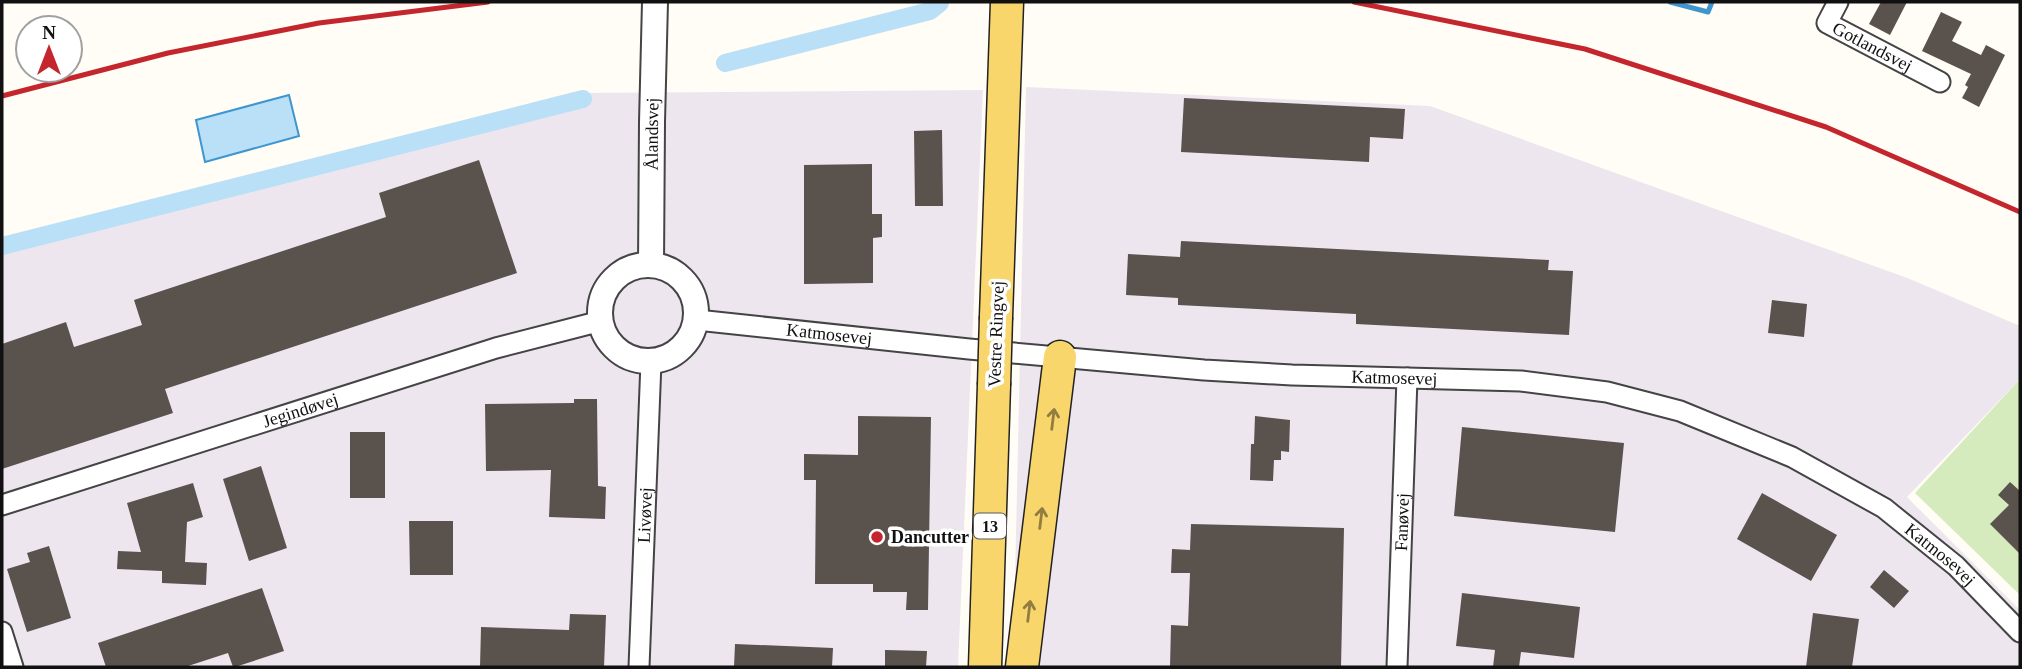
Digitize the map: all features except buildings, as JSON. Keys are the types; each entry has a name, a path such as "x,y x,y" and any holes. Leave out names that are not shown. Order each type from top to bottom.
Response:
{"main road":[{"name":"Vestre Ringvej","path":"985,667 1007,2"},
{"path":"1022,667 1060,357"}],"street":[{"name":"Gotlandsvej","path":"1838,2 1827,23 1940,82"},
{"name":"Ålandsvej","path":"651,265 655,5"},
{"path":"651,265 667,268 686,283 696,304 697,320 691,336 681,349 667,358 651,362 624,355 613,346 605,335 600,307 604,293 612,281 637,266 651,265"},
{"name":"Katmosevej","path":"697,320 1203,370 1521,380 1606,391 1680,411 1792,457 1884,508 1956,566 2020,632"},
{"name":"Jegindøvej","path":"2,505 496,348 601,321"},
{"name":"Livøvej","path":"639,667 651,362"},
{"name":"Fanøvej","path":"1397,667 1407,377"},
{"path":"2,632 13,667"}],"shaded area":[{"path":"1026,87 1430,106 1910,279 2020,326 2020,379 1907,497 2020,610 2020,667 1013,667"},
{"path":"983,90 958,667 2,667 2,246 579,93"}],"green space":[{"path":"2020,379 2020,595 1915,493"}],"water":[{"path":"289,95 299,136 205,162 196,120"}],"waterway":[{"path":"1670,2 1708,12 1712,2"},
{"path":"725,63 930,11 940,3"},
{"path":"2,246 583,99"}],"railway":[{"path":"2,96 168,53 319,23 488,2"},
{"path":"1354,2 1585,49 1826,127 2020,212"}],"place":[{"name":"Dancutter","path":"877,537"}]}
